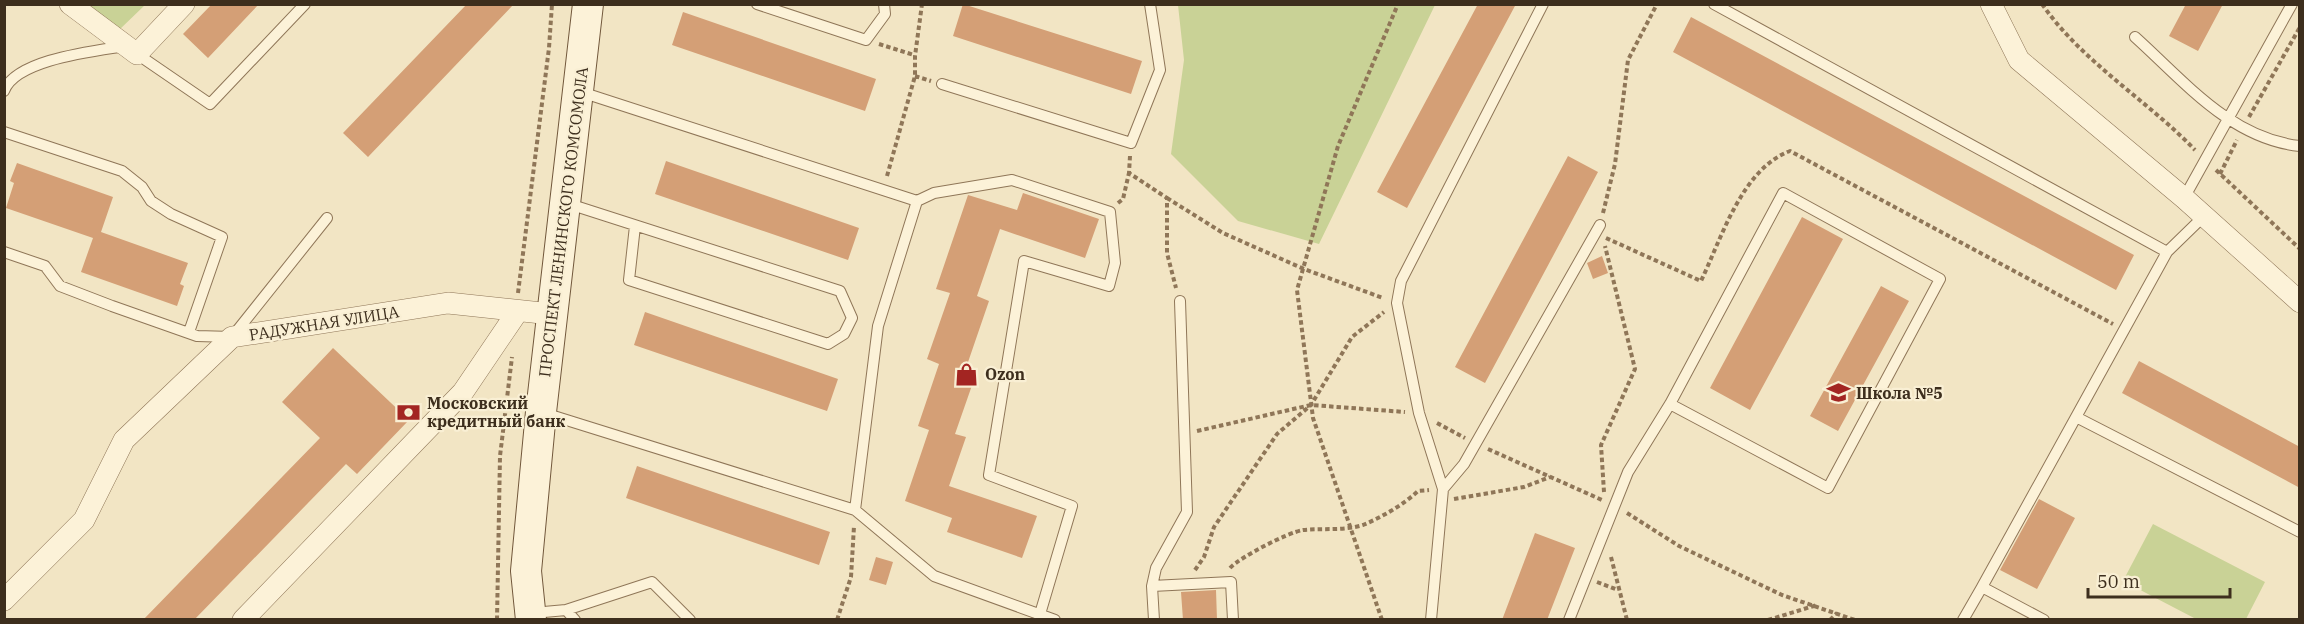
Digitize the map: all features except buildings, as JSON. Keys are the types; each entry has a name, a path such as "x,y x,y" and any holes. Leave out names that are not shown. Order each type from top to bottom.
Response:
{"main road":[{"name":"ПРОСПЕКТ ЛЕНИНСКОГО КОМСОМОЛА","path":"530,617 526,571 541,412 588,4"}],"street":[{"path":"73,6 132,50 184,4"},
{"path":"1991,4 2019,60 2184,198 2300,303"},
{"name":"РАДУЖНАЯ УЛИЦА","path":"4,600 84,520 124,441 232,337 448,303 551,314"},
{"path":"243,620 463,392 518,311"}],"lane":[{"path":"6,85 26,70 54,60 132,50 210,104 305,4"},
{"path":"757,4 867,40 885,14 884,4"},
{"path":"942,84 1131,143 1160,70 1150,4"},
{"path":"1431,620 1443,489 1419,413 1397,303 1401,281 1543,4"},
{"path":"1714,4 2167,252"},
{"path":"2184,198 2292,4"},
{"path":"2135,37 2227,120 2278,144 2300,146"},
{"path":"578,91 917,201 934,193 1012,180 1110,212 1115,263 1108,286 1024,261 989,475 1072,506 1040,614"},
{"path":"4,132 122,171 142,187 151,201 171,214 222,237 189,332"},
{"path":"1569,620 1628,472 1670,404 1782,193 1940,279 1828,488 1670,404"},
{"path":"855,510 878,326 917,201"},
{"path":"565,203 840,291 852,318 844,334 828,344 629,280 635,226"},
{"path":"1964,620 2167,252 2204,216"},
{"path":"4,252 45,266 60,286 197,336 232,337 327,218"},
{"path":"1443,489 1464,464 1476,444 1600,225"},
{"path":"1154,620 1152,586 1156,568 1187,512 1180,301"},
{"path":"541,412 855,510 934,576 1055,620"},
{"path":"2076,417 2300,532"},
{"path":"530,617 566,610 652,582 690,620"},
{"path":"1152,586 1231,582 1233,620"},
{"path":"1982,586 2044,620"},
{"path":"566,610 575,620"}],"path":[{"path":"883,191 915,76 915,56 922,4"},
{"path":"1382,620 1313,418 1297,290 1338,146 1398,4"},
{"path":"1184,434 1311,405 1419,413 1476,444 1605,501 1601,444 1635,369 1600,225 1615,164 1628,60 1657,4"},
{"path":"2042,4 2054,21 2087,54 2170,124 2300,249"},
{"path":"2220,174 2300,27"},
{"path":"867,40 915,56"},
{"path":"1123,199 1130,173 1131,143"},
{"path":"1130,173 1223,233 1304,269 1397,303"},
{"path":"1167,198 1167,254 1180,301"},
{"path":"1185,585 1204,557 1214,527 1277,434 1311,405 1352,337 1397,303"},
{"path":"1215,583 1234,563 1256,550 1274,544 1287,533 1363,525 1406,502 1418,491 1443,489 1454,499 1524,488 1550,477"},
{"path":"1614,505 1679,546 1782,595 1817,605 1855,620"},
{"path":"837,620 850,577 855,510"},
{"path":"1609,549 1627,620"},
{"path":"1586,578 1618,590"},
{"path":"1768,620 1817,605"},
{"path":"1830,620 1837,613"}],"green space":[{"path":"90,5 145,5 118,31"},
{"path":"1178,5 1435,5 1319,244 1238,221 1171,154 1184,60"},
{"path":"2153,524 2265,582 2246,619 2196,619 2123,581"}],"place":[{"name":"Ozon","path":"967,374"},
{"name":"Школа №5","path":"1838,393"},
{"name":"Московский кредитный банк","path":"409,412"}]}
